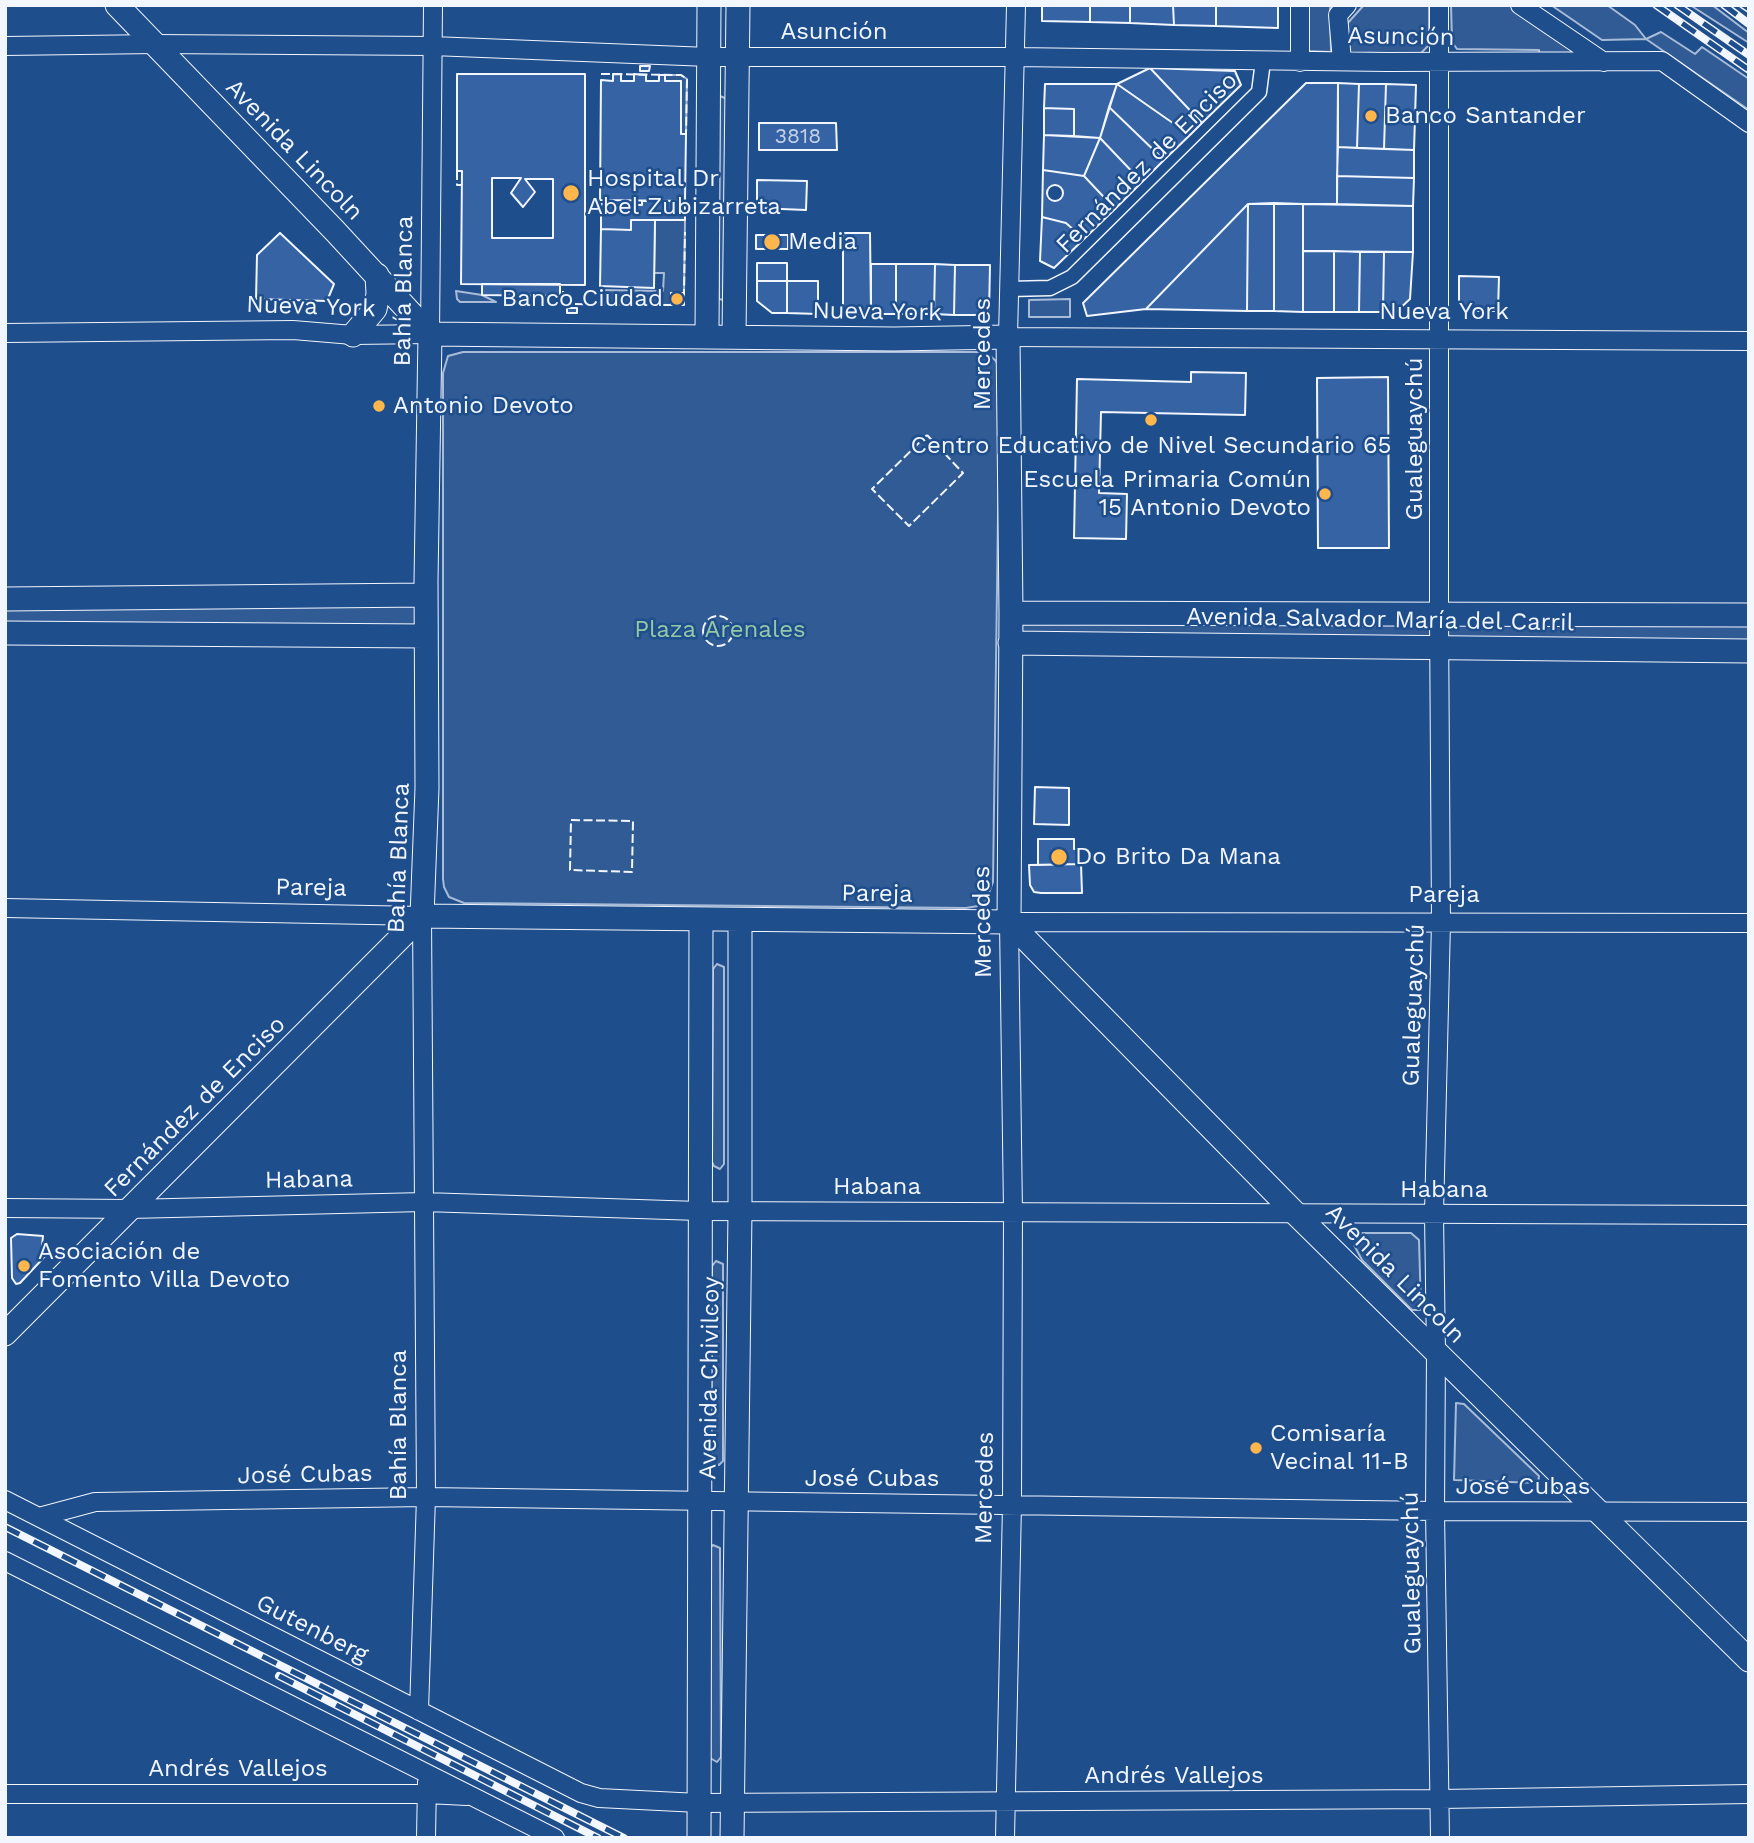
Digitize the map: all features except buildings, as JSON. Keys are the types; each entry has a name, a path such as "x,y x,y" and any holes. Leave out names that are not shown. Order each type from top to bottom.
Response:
{"street":[{"name":"Avenida Lincoln","path":"117,5 377,275 430,334"},
{"name":"Bahía Blanca","path":"419,1712 426,1497 422,916 428,788 426,596 433,5"},
{"path":"707,335 709,5"},
{"path":"734,336 738,5"},
{"name":"Mercedes","path":"1005,1838 1012,1504 1013,1212 1009,922 1008,337 1016,5"},
{"path":"1300,5 1300,62"},
{"path":"1342,61 1338,15 1347,5"},
{"name":"Gualeguaychú","path":"1439,5 1441,922 1434,1215 1440,1838"},
{"path":"1520,5 1604,62"},
{"name":"Asunción","path":"5,46 432,46 709,57 1016,57 1300,62 1662,61 1749,124"},
{"name":"Fernández de Enciso","path":"1009,289 1050,288 1072,277 1259,92 1263,61"},
{"path":"353,335 375,309 378,294 377,275"},
{"name":"Nueva York","path":"5,333 293,330 353,335 707,335 983,339 1440,337 1749,341"},
{"path":"5,599 426,596"},
{"name":"Avenida Salvador María del Carril","path":"1010,613 1749,615"},
{"path":"5,633 426,636"},
{"name":"Avenida Salvador María del Carril","path":"1010,643 1749,651"},
{"name":"Pareja","path":"5,908 701,920 1749,923"},
{"name":"Fernández de Enciso","path":"5,1334 422,916"},
{"name":"Avenida Chivilcoy","path":"732,1838 734,1502 740,1211 740,919"},
{"name":"Avenida Chivilcoy","path":"699,1838 701,920"},
{"name":"Avenida Lincoln","path":"1009,922 1297,1215 1749,1660"},
{"name":"Habana","path":"5,1208 130,1209 424,1202 699,1211 1749,1215"},
{"name":"José Cubas","path":"39,1517 95,1502 426,1497 1435,1511 1749,1512"},
{"name":"Gutenberg","path":"5,1500 419,1712 581,1793 599,1798"},
{"path":"5,1561 555,1838"},
{"path":"426,1772 426,1838"},
{"name":"Andrés Vallejos","path":"5,1794 472,1796"},
{"name":"Andrés Vallejos","path":"599,1798 699,1803 1441,1799 1749,1794"}],"shaded area":[{"path":"1306,5 1332,5 1331,52 1305,51"},
{"path":"1364,5 1429,5 1429,45 1420,54 1347,53 1346,25"},
{"path":"1451,5 1511,5 1587,57 1540,57 1539,50 1457,49 1452,42"},
{"path":"1551,5 1607,5 1635,25 1646,39 1602,40"},
{"path":"1690,5 1712,5 1749,33 1749,43"},
{"path":"1661,32 1695,54 1702,47 1749,79 1749,110 1646,39"},
{"path":"665,75 681,75 687,79 686,134 681,134 681,81 665,81"},
{"path":"720,96 727,99 726,298 723,300 719,299 717,99"},
{"path":"655,220 685,220 684,293 671,293 671,305 602,304 602,290 663,291 664,273 654,273"},
{"path":"456,291 482,295 496,302 460,302"},
{"path":"1070,299 1070,317 1029,317 1029,300"},
{"name":"Plaza Arenales","path":"463,352 979,352 988,354 996,361 1000,370 993,882 986,901 966,908 464,903 449,897 443,879 443,373 448,356"},
{"path":"426,595 426,636 5,633 5,599"},
{"path":"1011,613 1749,615 1749,651 1010,643"},
{"path":"717,964 724,967 724,1164 720,1169 712,1162 713,969"},
{"path":"1362,1233 1411,1233 1419,1240 1421,1310 1412,1310 1362,1260 1354,1245"},
{"path":"716,1261 723,1264 723,1461 719,1465 711,1459 712,1266"},
{"path":"1456,1403 1464,1404 1539,1476 1538,1483 1454,1480"},
{"path":"713,1545 720,1548 721,1757 717,1762 710,1758 710,1548"}],"railway":[{"path":"1656,5 1749,70"},
{"path":"1677,5 1749,55"},
{"path":"1724,5 1749,24"},
{"path":"1743,5 1749,9"},
{"path":"5,1527 624,1838"},
{"path":"279,1676 598,1838"}],"fence":[{"path":"601,74 681,75 687,79 686,134"},
{"path":"457,171 457,185 462,185"},
{"path":"679,293 684,293 685,232"},
{"path":"563,291 563,304 671,305 671,302"},
{"path":"927,435 963,473 909,526 872,489 927,435"},
{"path":"718,616 729,620 733,631 729,642 718,646 707,642 703,631 707,620 718,616"},
{"path":"571,820 633,821 632,872 570,870 571,820"}],"place":[{"name":"Banco Santander","path":"1371,116"},
{"name":"Hospital Dr Abel Zubizarreta","path":"571,193"},
{"name":"Media","path":"772,242"},
{"name":"Banco Ciudad","path":"677,299"},
{"name":"Antonio Devoto","path":"379,406"},
{"name":"Centro Educativo de Nivel Secundario 65","path":"1151,420"},
{"name":"Escuela Primaria Común 15 Antonio Devoto","path":"1325,494"},
{"name":"Do Brito Da Mana","path":"1059,857"},
{"name":"Asociación de Fomento Villa Devoto","path":"24,1266"},
{"name":"Comisaría Vecinal 11-B","path":"1256,1448"}]}
